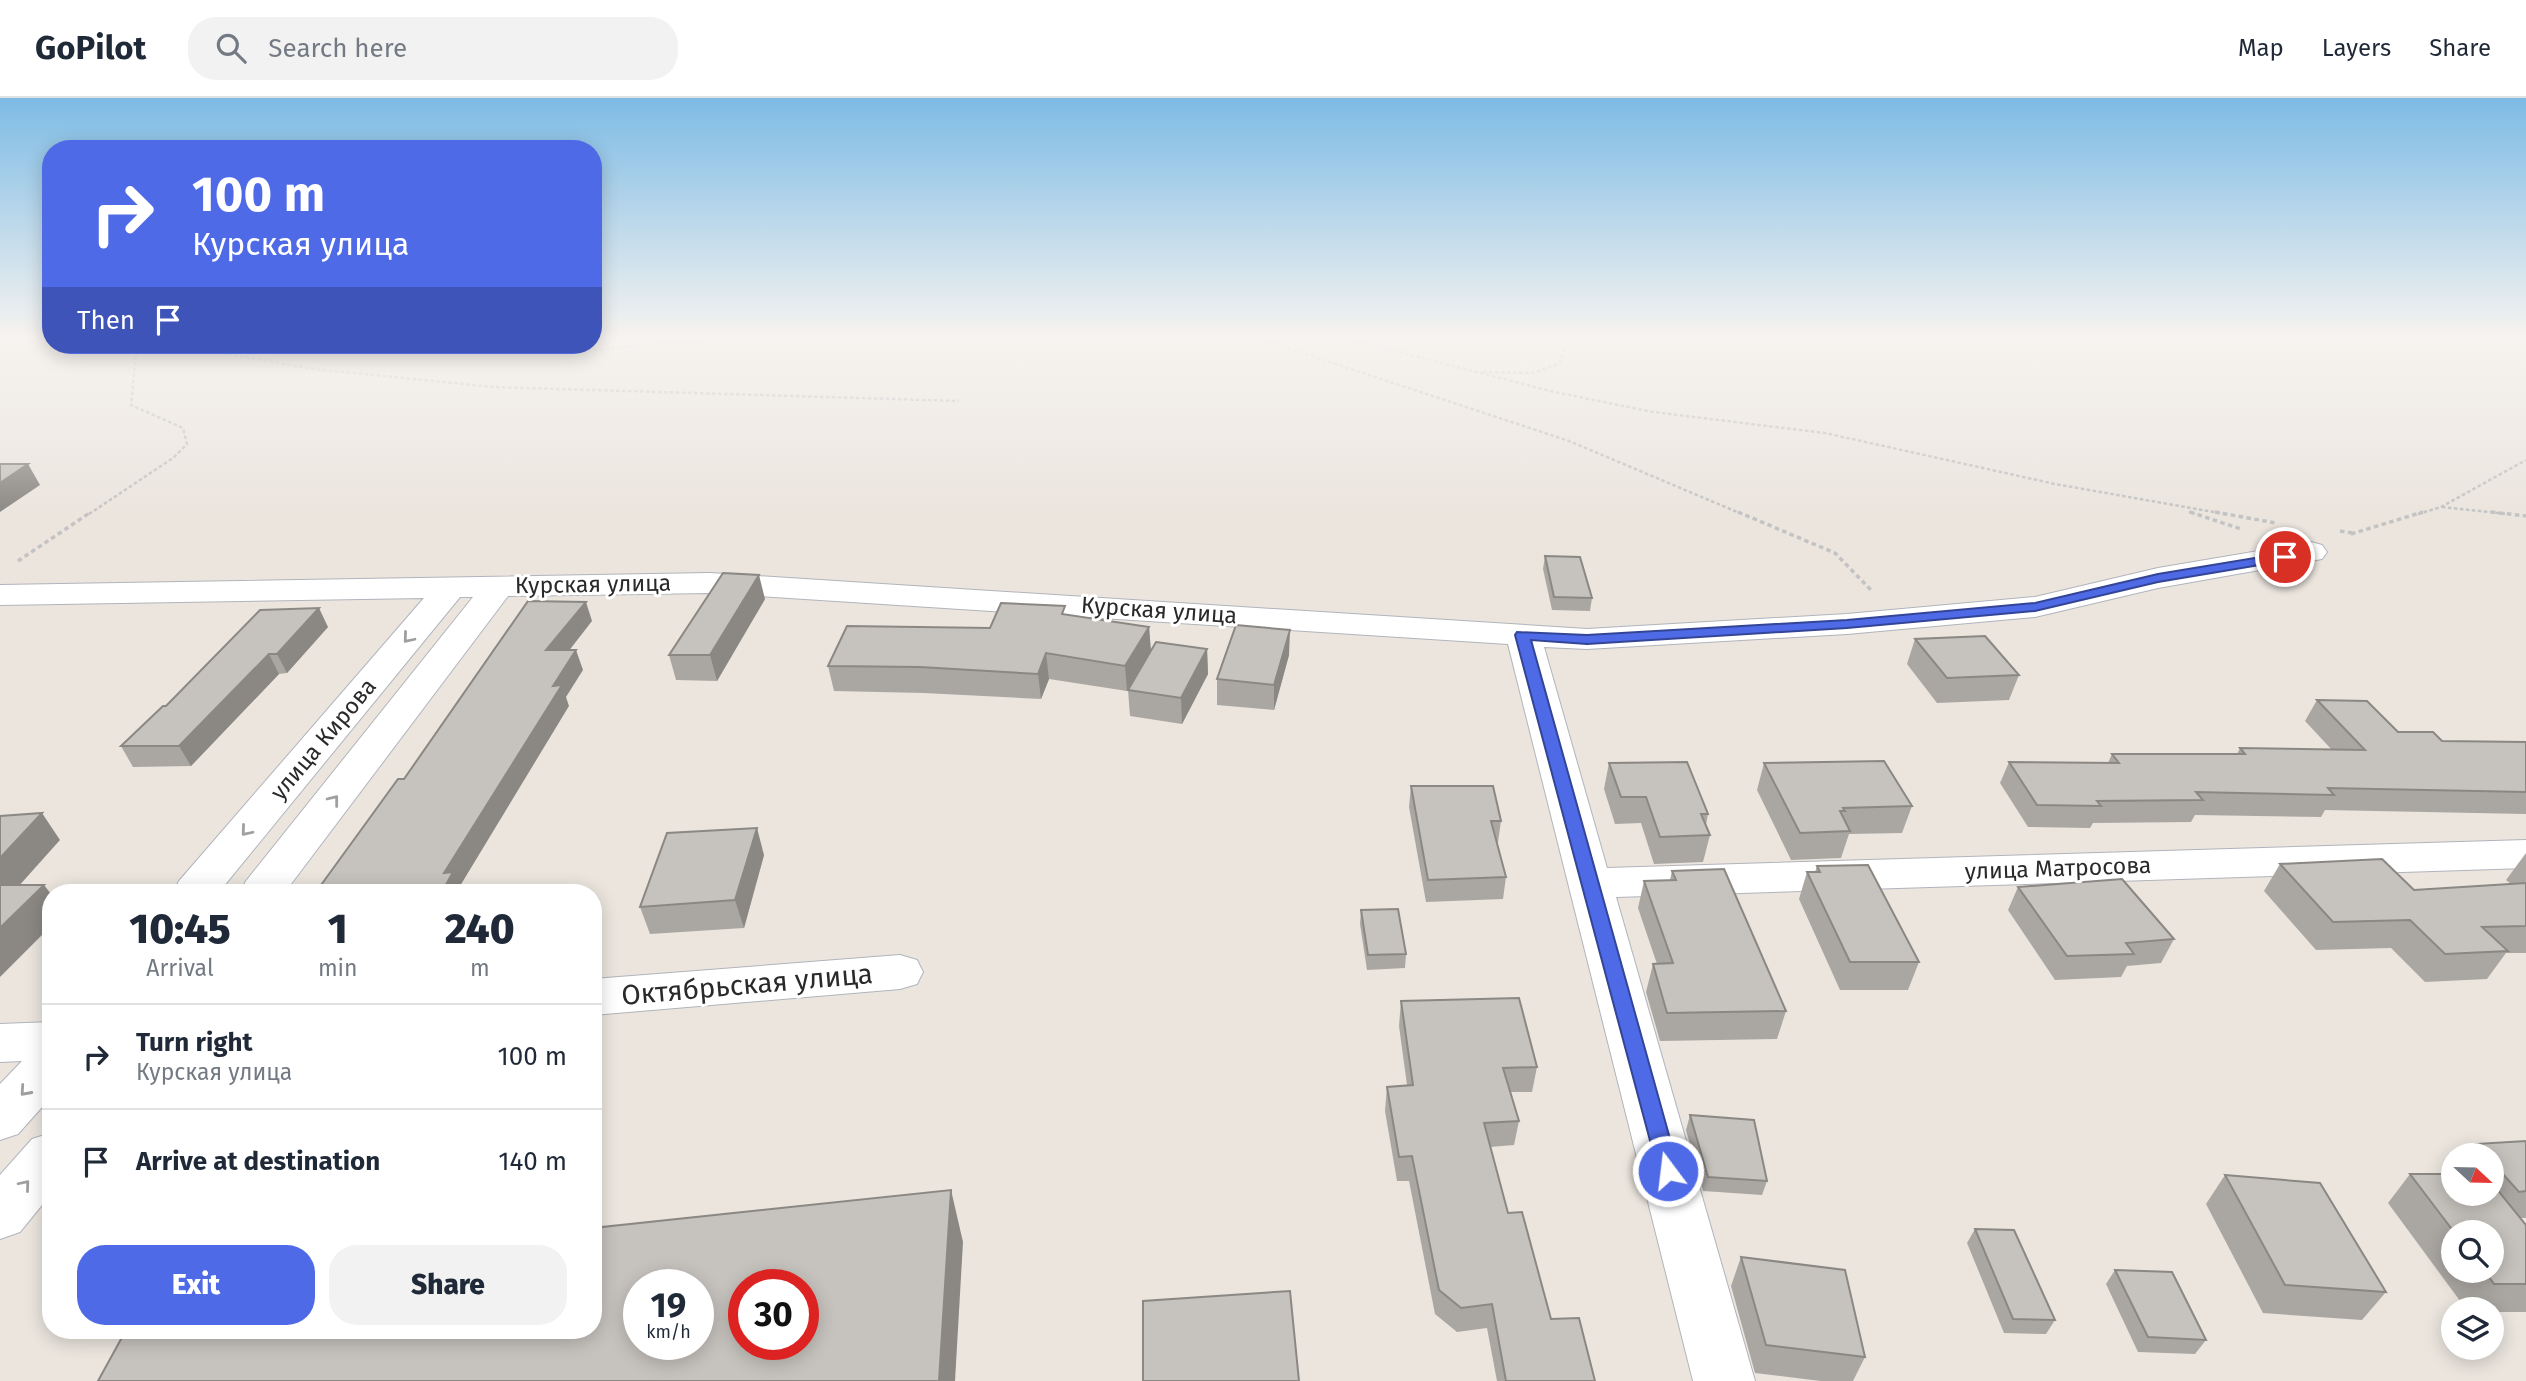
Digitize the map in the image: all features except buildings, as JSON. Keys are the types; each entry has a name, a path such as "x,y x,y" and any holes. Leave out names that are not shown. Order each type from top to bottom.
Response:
{"street":[{"name":"Курская улица","path":"6,580 452,586 709,583 1587,639 1881,621 2035,607 2158,578 2311,552"},
{"name":"улица Кирова","path":"268,884 500,585"},
{"name":"улица Кирова","path":"202,884 452,586"},
{"path":"1522,635 1724,1381"},
{"name":"улица Матросова","path":"1590,883 2526,854"},
{"name":"Октябрьская улица","path":"602,996 900,972"},
{"path":"0,1042 42,1041"},
{"path":"0,1119 42,1073"},
{"path":"0,1215 42,1166"}],"path":[{"path":"6,580 173,458 187,444 183,428 131,405 132,397"},
{"path":"822,397 959,401"},
{"path":"1435,397 1569,441 1835,553 1871,588 1881,621"},
{"path":"1579,397 1653,412 1825,433 2171,506 2286,524"},
{"path":"2311,552 2353,533 2441,507 2526,460"},
{"path":"2171,506 2236,526 2260,541 2259,561"},
{"path":"2441,507 2526,516"},
{"path":"2340,531 2353,533"}],"route":[{"path":"1668,1171 1522,635 1587,639 1847,624 2035,607 2158,578 2285,557"}]}
